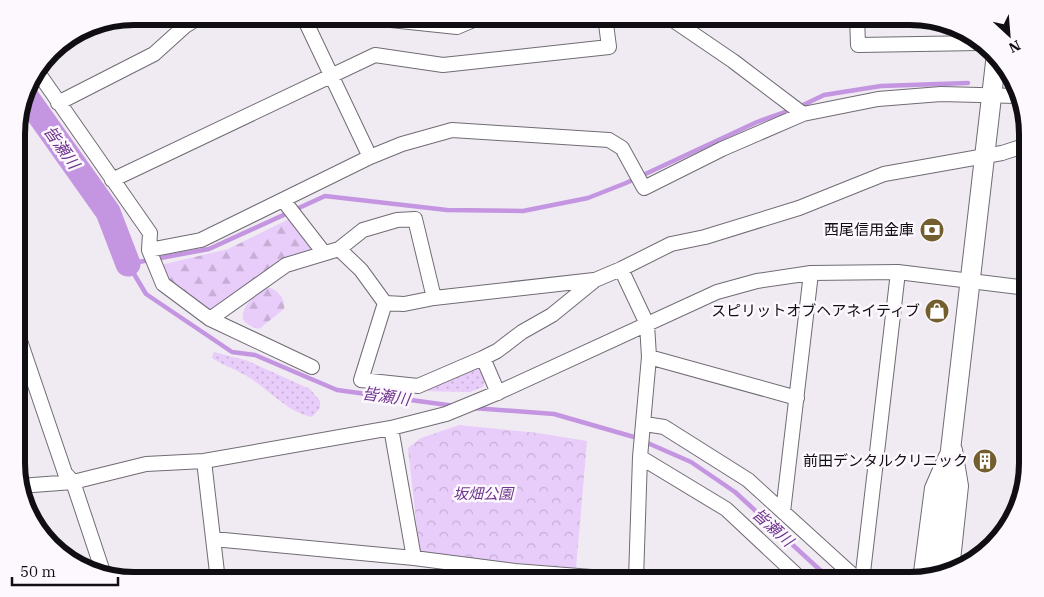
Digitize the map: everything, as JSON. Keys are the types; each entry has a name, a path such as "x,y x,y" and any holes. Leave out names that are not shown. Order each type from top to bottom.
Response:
{"street":[{"path":"58,102 154,54 187,25"},
{"path":"307,25 370,157"},
{"path":"438,25 457,27 462,25"},
{"path":"112,180 375,55 443,64 609,47 606,25"},
{"path":"680,25 796,108"},
{"path":"857,25 858,45 969,43"},
{"path":"937,568 954,440 970,280 995,67"},
{"path":"41,77 150,234 149,250 163,284 210,319 312,367"},
{"path":"149,250 201,240 288,207 370,157 402,144 452,130 542,134 609,140 622,148 644,188 722,149 796,108 941,94 1012,96"},
{"path":"385,303 404,304 434,298 595,280 622,270 671,244 705,238 799,208 884,174 1002,153 1019,148"},
{"path":"288,207 324,253"},
{"path":"210,319 286,265 339,249 363,230 397,220 415,219 434,298"},
{"path":"339,249 361,270 385,303"},
{"path":"622,270 648,324 649,357 645,424 640,457 639,572"},
{"path":"862,572 898,272"},
{"path":"28,485 74,482 146,464 204,461 391,428 446,414 498,393 717,292 757,281 811,273 898,272 1019,287"},
{"path":"783,512 811,273"},
{"path":"385,303 361,380 418,386 497,351 522,332 552,315 595,280"},
{"path":"25,356 65,473 74,482 101,567"},
{"path":"649,357 797,398"},
{"path":"483,358 498,393"},
{"path":"645,424 664,427 748,480 852,572"},
{"path":"391,428 414,558"},
{"path":"953,563 960,486 954,440"},
{"path":"921,571 932,488 954,440"},
{"path":"640,457 726,509 794,572"},
{"path":"204,461 217,572"},
{"path":"214,539 414,558 493,572"}],"green space":[{"path":"291,218 314,250 289,256 208,312 170,285 161,265 228,249"},
{"path":"264,287 268,287 279,294 283,300 284,309 259,329 244,321 243,315 248,303"},
{"path":"214,352 248,361 310,389 320,401 320,408 312,417 295,411 250,378 212,358"},
{"path":"471,367 481,369 485,380 483,387 470,392 418,391"},
{"name":"坂畑公園","path":"459,425 538,433 587,441 576,568 420,555 408,448 421,438"}],"waterway":[{"path":"455,406 337,390 255,355 232,352 146,294 128,264 209,249 325,196 447,210 523,211 588,198 626,183 757,122 799,107 824,95 881,86 968,83"},
{"name":"皆瀬川","path":"30,102 108,212 128,264"},
{"name":"皆瀬川","path":"473,408 554,414 634,437 691,462 735,492 822,572"}],"place":[{"name":"西尾信用金庫","path":"932,230"},
{"name":"スピリットオブヘアネイティブ","path":"937,311"},
{"name":"前田デンタルクリニック","path":"985,461"}]}
